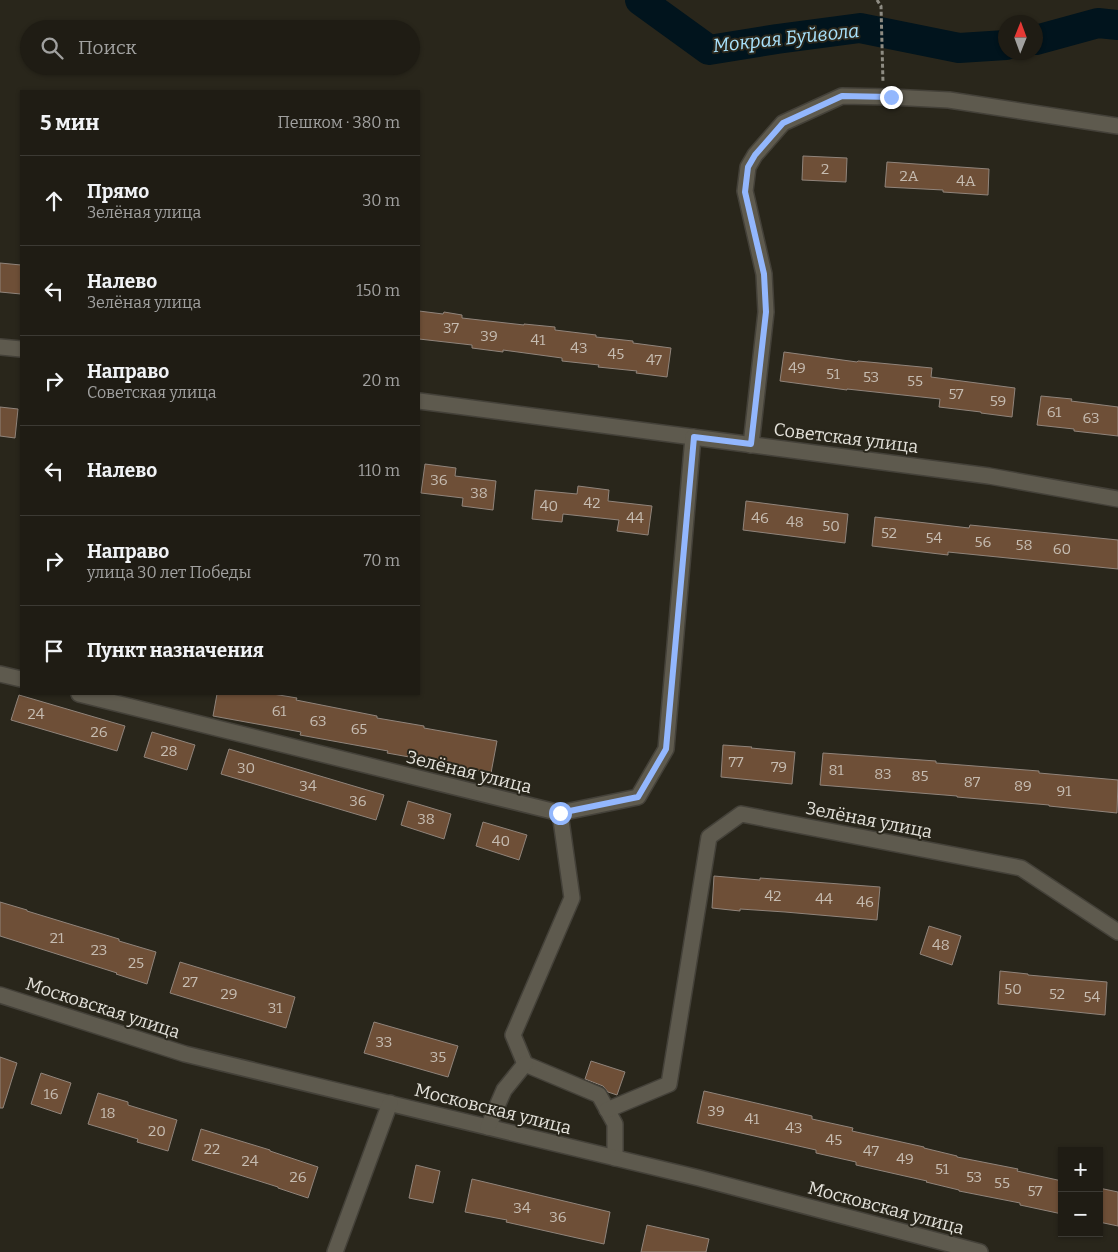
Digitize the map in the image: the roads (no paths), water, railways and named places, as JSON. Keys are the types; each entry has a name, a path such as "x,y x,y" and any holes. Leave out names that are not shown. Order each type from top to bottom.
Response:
{"street":[{"path":"751,444 766,312 764,274 745,192 748,167 755,155 783,123 842,96 949,100 1118,126"},
{"path":"0,347 20,350"},
{"name":"Советская улица","path":"420,401 989,476 1118,499"},
{"name":"Зелёная улица","path":"83,695 560,813 638,797 666,749 694,437"},
{"path":"0,674 20,679"},
{"path":"560,813 572,898 513,1036 525,1064 599,1095 614,1124 615,1158"},
{"name":"Зелёная улица","path":"607,1110 669,1084 709,837 741,814 1021,868 1118,932"},
{"name":"Московская улица","path":"0,995 185,1054 708,1181 980,1252"},
{"path":"488,1127 504,1090 525,1064"},
{"path":"335,1252 390,1103"}],"waterway":[{"name":"Мокрая Буйвола","path":"640,0 709,50 860,28 959,48 998,46"},
{"name":"Мокрая Буйвола","path":"1043,38 1098,23 1118,25"}]}
